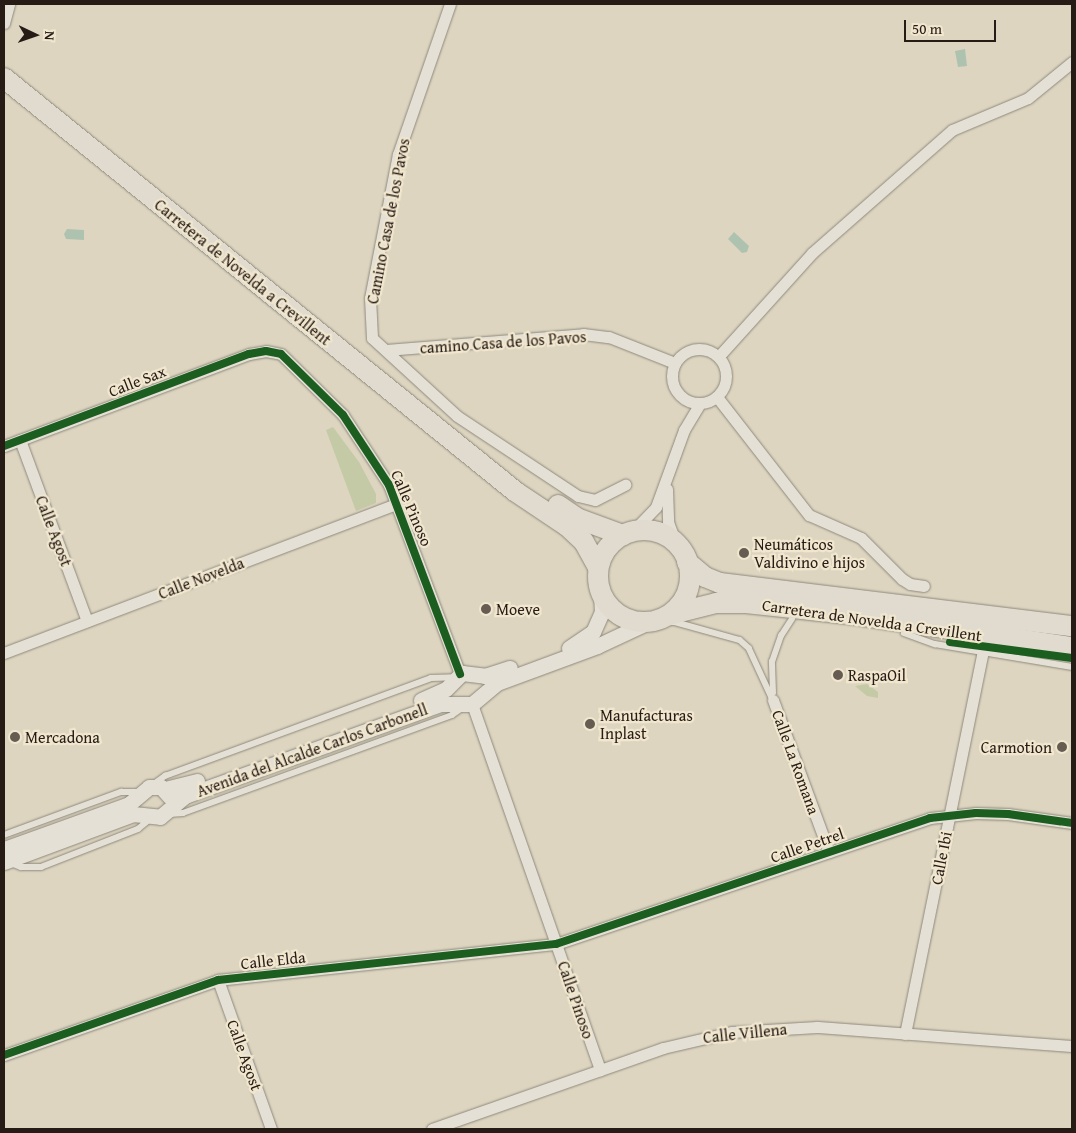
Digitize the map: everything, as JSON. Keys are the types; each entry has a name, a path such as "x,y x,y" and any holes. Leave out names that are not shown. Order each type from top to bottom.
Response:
{"highway":[{"name":"Carretera de Novelda a Crevillent","path":"6,80 484,464"},
{"path":"484,464 579,519 628,533 649,531 675,541 687,562 688,586 657,620 619,616 601,595 598,568 584,542 567,526 516,492 484,464"},
{"path":"598,568 603,554 628,533"},
{"name":"Carretera de Novelda a Crevillent","path":"687,562 705,577 720,582 1072,626"},
{"name":"Carretera de Novelda a Crevillent","path":"657,620 716,603 746,603 857,615 1072,647"}],"main road":[{"path":"476,675 482,683 470,701 452,693 456,678 476,675 494,674 585,640 600,620 601,595"},
{"name":"Avenida del Alcalde Carlos Carbonell","path":"4,862 133,814 158,814 185,796 440,704 470,701 497,683 597,646 657,620"},
{"name":"Avenida del Alcalde Carlos Carbonell","path":"4,849 129,804 150,790 183,786 438,694 456,678"},
{"path":"150,790 170,797 158,814 139,805 150,790"}],"street":[{"path":"4,23 9,4"},
{"name":"Camino Casa de los Pavos","path":"450,4 398,154 370,298 372,338 457,416 578,496 595,500 625,486"},
{"path":"719,356 812,253 952,130 1028,98 1072,62"},
{"name":"camino Casa de los Pavos","path":"386,350 583,334 609,337 675,363"},
{"path":"683,398 700,403 717,397 726,382 724,364 719,356 700,348 681,355 675,363 672,382 683,398 684,430"},
{"name":"Calle Sax","path":"5,446 249,354 266,351 280,354"},
{"name":"Calle Pinoso","path":"280,354 343,415 362,440 398,503 456,678"},
{"path":"717,397 809,515 861,538 902,579 910,584 924,586"},
{"path":"628,533 656,507 684,430 700,403"},
{"path":"4,433 5,446"},
{"name":"Calle Agost","path":"20,440 87,621"},
{"path":"667,481 668,522 675,541"},
{"name":"Calle Novelda","path":"4,653 398,503"},
{"name":"Calle Ibi","path":"905,1034 983,652"},
{"name":"Calle La Romana","path":"773,700 829,852"},
{"name":"Calle Pinoso","path":"470,701 600,1070"},
{"name":"Calle Petrel","path":"556,944 930,818 950,815 1008,814 1072,824"},
{"name":"Calle Elda","path":"4,1055 218,980 556,944"},
{"name":"Calle Agost","path":"218,980 271,1129"},
{"name":"Calle Villena","path":"432,1129 682,1042 732,1032 817,1027 1072,1046"}],"lane":[{"path":"657,620 676,622 740,640 750,648 773,700"},
{"path":"773,700 772,662 781,636 792,620"},
{"path":"904,634 935,644 1072,667"},
{"path":"4,835 121,792 150,790"}],"shaded area":[{"path":"965,49 967,66 958,67 955,51"},
{"path":"67,229 84,230 84,240 66,239 64,234"},
{"path":"734,232 749,246 747,252 742,253 728,239"},
{"path":"333,427 359,462 376,494 376,503 356,511 326,430"},
{"path":"867,684 878,692 878,698 867,696 855,686"}],"cycle path":[{"path":"4,446 249,354 266,351 281,354 343,415 389,485 460,674"},
{"path":"950,642 1072,658"},
{"path":"4,1055 218,980 556,944 930,818 976,813 1008,814 1072,823"}],"place":[{"name":"Neumáticos Valdivino e hijos","path":"744,553"},
{"name":"Moeve","path":"486,609"},
{"name":"RaspaOil","path":"838,675"},
{"name":"Manufacturas Inplast","path":"590,724"},
{"name":"Mercadona","path":"15,737"},
{"name":"Carmotion","path":"1062,747"}]}
